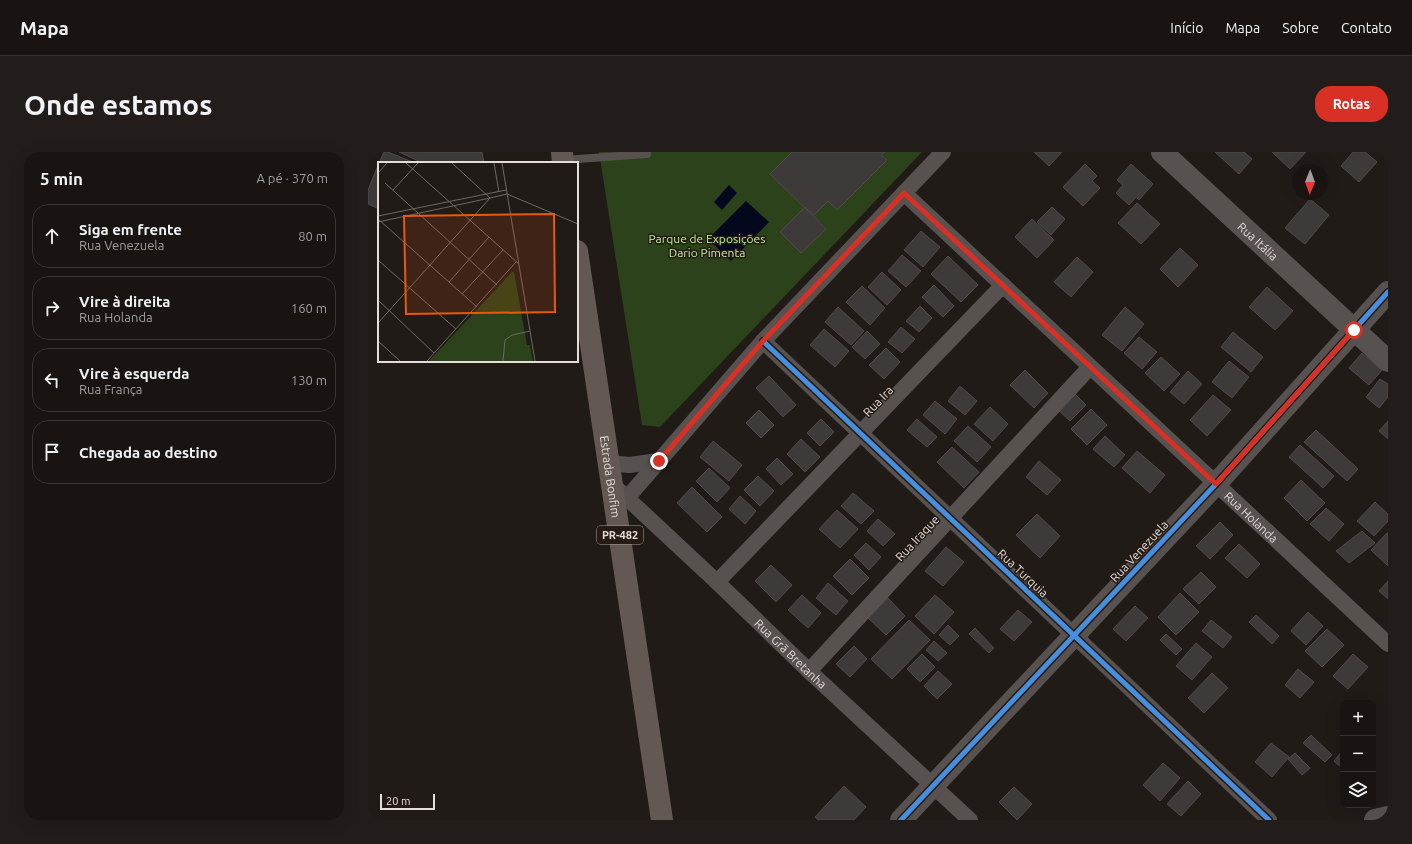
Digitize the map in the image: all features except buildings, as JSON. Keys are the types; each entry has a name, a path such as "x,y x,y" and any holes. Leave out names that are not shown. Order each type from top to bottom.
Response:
{"main road":[{"name":"Estrada Bonfim","path":"578,257 610,463 620,491 662,820"}],"street":[{"path":"620,491 659,461 763,341 943,152"},
{"name":"Rua Itália","path":"1162,152 1388,361"},
{"name":"Rua Holanda","path":"904,193 1388,644"},
{"name":"Rua Ira","path":"717,582 861,434 1002,285"},
{"name":"Rua Venezuela","path":"901,820 932,785 1216,484 1388,292"},
{"name":"Rua Turquia","path":"763,341 1269,820"},
{"name":"Rua Iraque","path":"809,671 1090,367"},
{"path":"610,463 629,465 659,461"},
{"name":"Rua Grã Bretanha","path":"620,491 809,671 970,820"},
{"path":"1375,820 1388,817"}],"lane":[{"path":"563,159 647,154"}],"green space":[{"name":"Parque de Exposições Dario Pimenta","path":"599,152 922,152 660,427 642,425"}],"water":[{"path":"729,185 737,193 722,210 714,202"},
{"path":"746,201 769,222 731,261 708,239"}],"cycle path":[{"path":"901,820 1216,484 1388,292"},
{"path":"763,341 1269,820"}],"route":[{"path":"659,461 763,341 904,193 1216,484 1354,330"}]}
